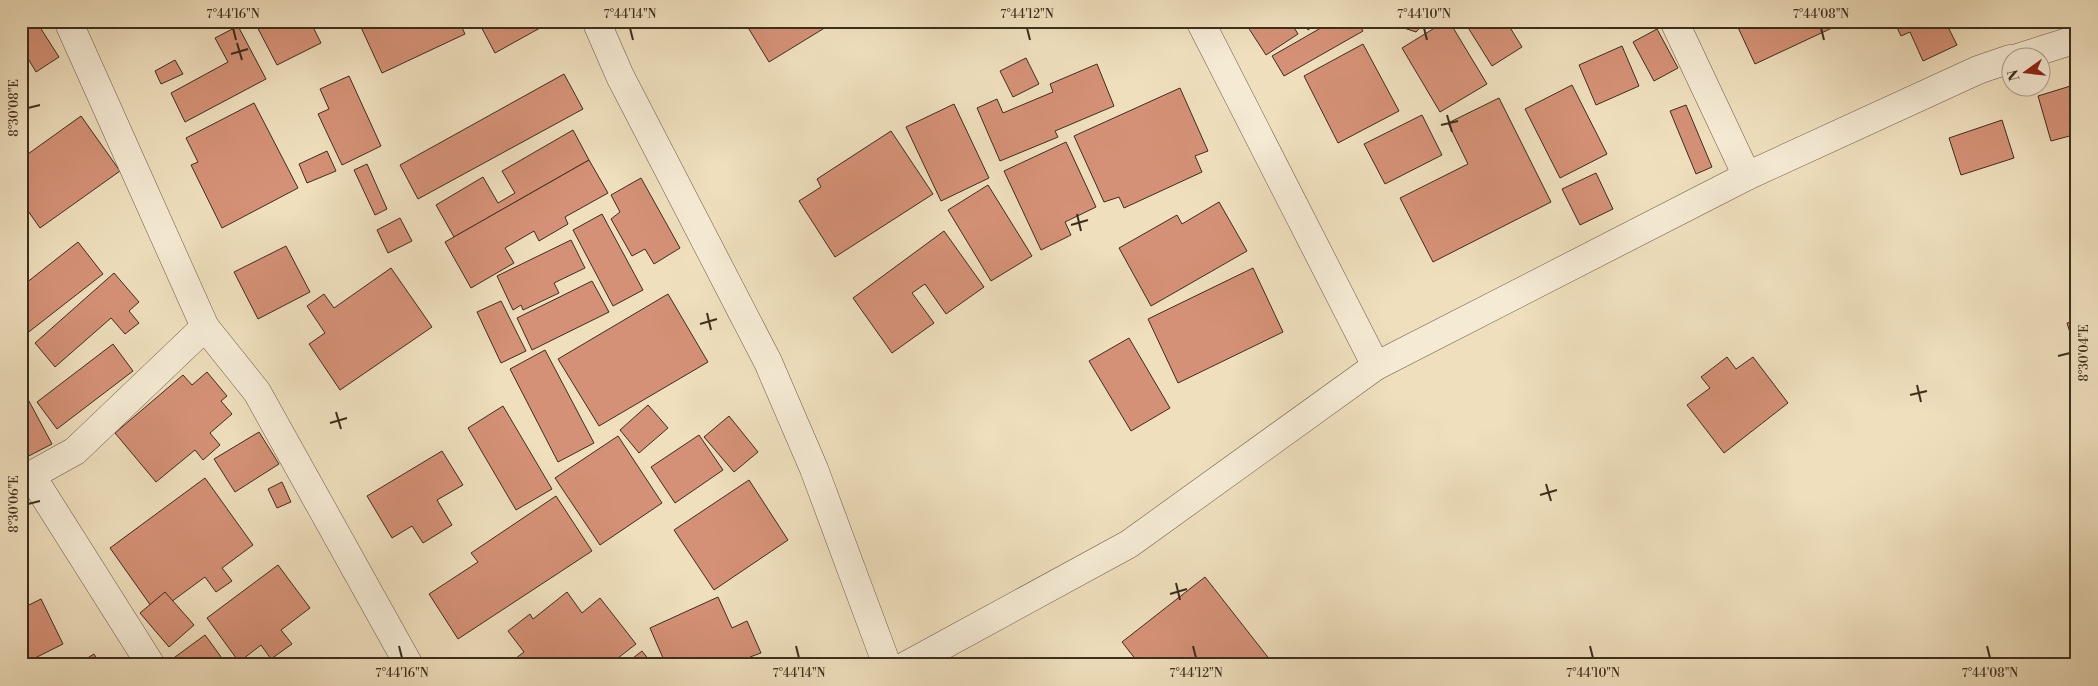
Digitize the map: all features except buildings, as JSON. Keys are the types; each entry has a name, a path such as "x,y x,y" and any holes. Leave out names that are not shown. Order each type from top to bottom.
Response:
{"street":[{"path":"68,21 205,326 257,392 410,665"},
{"path":"596,21 620,76 768,362 814,469 886,665"},
{"path":"1200,21 1376,366"},
{"path":"1674,21 1747,176"},
{"path":"2049,48 2077,39"},
{"path":"907,665 1129,544 1376,366 1747,176 1978,70 2000,63"},
{"path":"151,665 26,478 75,451 205,326"}]}
